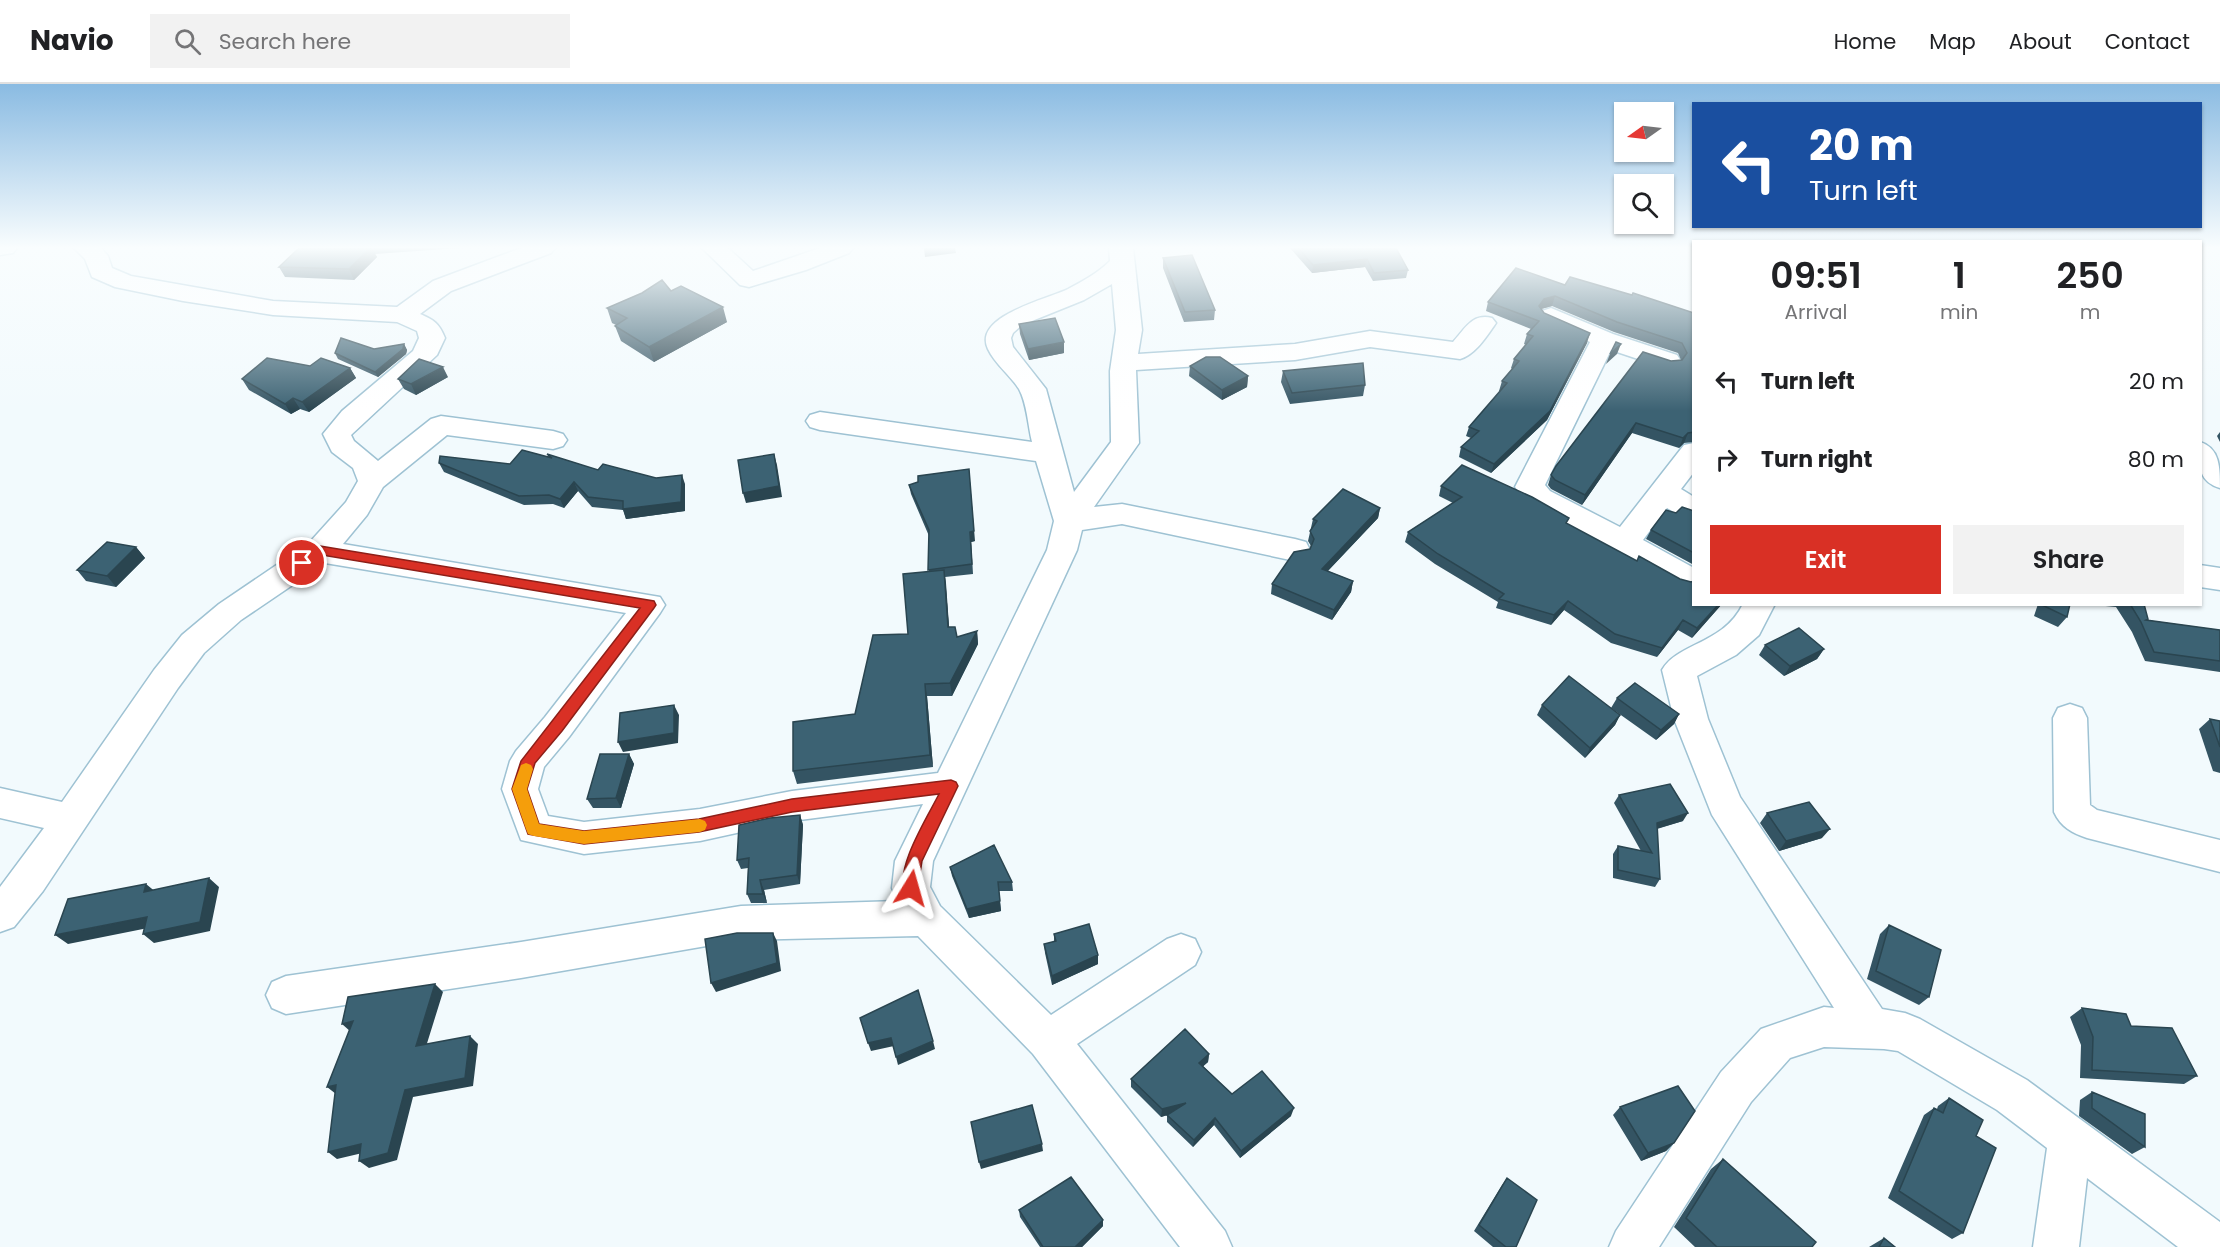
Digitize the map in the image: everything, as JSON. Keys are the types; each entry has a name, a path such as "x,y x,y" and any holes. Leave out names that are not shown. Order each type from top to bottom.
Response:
{"street":[{"path":"236,302 273,308 402,315 428,327 432,338 424,355 352,417 337,434 342,446 365,463 372,481"},
{"path":"402,315 420,302"},
{"path":"1057,302 1013,320 1002,329 998,338 1000,348 1033,389 1069,521"},
{"path":"1126,302 1129,330 1124,363 1125,444 1069,521 1062,550 914,861 911,888 926,918 1048,1040 1209,1247"},
{"path":"1551,316 1604,339 1668,361"},
{"path":"1124,363 1295,352 1370,339 1460,351 1483,323"},
{"path":"1604,339 1530,487 1540,498 1687,578"},
{"path":"820,421 1049,454"},
{"path":"0,915 30,879 166,679 193,644 230,612 320,551 357,508 372,481 441,425 554,440"},
{"path":"2202,454 2220,478"},
{"path":"1625,543 1692,455"},
{"path":"1663,492 1692,510"},
{"path":"1069,521 1122,514 1295,550"},
{"path":"320,551 649,605 557,727 528,761 520,789 534,829 584,838 699,825 792,806 951,786"},
{"path":"2202,576 2220,579"},
{"path":"1758,606 1748,627 1724,646 1679,670 1691,719 1725,804 1871,1029"},
{"path":"2070,718 2072,812 2087,823 2220,856"},
{"path":"0,803 72,819"},
{"path":"286,995 521,960 741,923 926,918"},
{"path":"1048,1040 1181,952"},
{"path":"1632,1247 1736,1087 1776,1043 1824,1027 1905,1033 2012,1095 2216,1247"},
{"path":"2056,1247 2070,1138"}],"building":[{"path":"620,302 714,302 723,307 649,347 615,326 627,318 607,308"},
{"path":"1181,302 1212,302 1215,310 1185,312"},
{"path":"1489,302 1542,302 1539,306 1544,313 1590,333 1550,411 1494,464 1461,447 1479,431 1469,427 1507,383 1502,381 1519,361 1514,359 1533,336 1527,334 1539,321"},
{"path":"1570,302 1661,302 1692,312 1692,432 1683,438 1636,423 1585,495 1555,480 1551,475 1556,466 1643,352 1671,361 1682,360 1687,353 1682,343 1617,322"},
{"path":"1055,318 1064,342 1028,349 1019,324"},
{"path":"341,338 374,349 404,344 403,349 375,372 335,353"},
{"path":"1616,342 1621,344 1610,354"},
{"path":"1206,357 1220,357 1248,376 1222,390 1190,366"},
{"path":"267,358 310,366 321,358 350,368 302,402 293,398 285,404 242,379"},
{"path":"419,359 443,367 411,384 398,379"},
{"path":"1363,363 1365,385 1292,393 1283,371"},
{"path":"522,450 552,458 547,454 598,470 603,464 656,478 682,475 681,502 623,509 623,501 588,497 574,482 560,499 549,495 519,496 439,463 440,456 510,464"},
{"path":"774,454 779,486 743,493 738,460"},
{"path":"1462,465 1532,497 1569,518 1566,523 1637,561 1639,556 1680,579 1692,582 1692,606 1717,606 1697,628 1683,620 1662,648 1615,634 1568,601 1554,615 1499,599 1504,594 1438,554 1408,532 1462,497 1441,486"},
{"path":"969,469 974,531 970,532 972,564 928,570 929,530 909,485 918,482 918,476"},
{"path":"1343,489 1380,508 1322,569 1353,581 1334,610 1272,584 1294,552 1310,549 1314,539 1310,531 1317,521 1313,519"},
{"path":"1682,507 1692,510 1692,552 1651,530 1666,510 1676,513"},
{"path":"107,542 136,547 107,576 77,570"},
{"path":"944,570 948,627 955,627 957,637 977,631 950,683 925,684 930,755 793,771 793,722 855,714 873,635 908,634 903,574"},
{"path":"2044,606 2070,606 2067,617"},
{"path":"2131,606 2145,606 2148,619 2146,620 2220,630 2220,661 2154,652"},
{"path":"1799,628 1824,649 1790,666 1765,645"},
{"path":"1569,676 1620,715 1590,748 1542,705"},
{"path":"1635,683 1679,714 1661,730 1617,698"},
{"path":"674,705 674,733 618,742 620,713"},
{"path":"2210,719 2220,721 2220,747"},
{"path":"600,754 629,754 616,798 587,799"},
{"path":"1670,784 1688,813 1657,823 1660,879 1618,870 1618,846 1652,853 1619,795"},
{"path":"1809,802 1830,829 1786,841 1767,813"},
{"path":"800,815 797,875 760,880 763,894 747,894 749,858 737,860 739,825 770,818"},
{"path":"994,845 1012,882 998,882 1000,901 967,909 950,867"},
{"path":"209,878 200,922 143,934 147,917 55,935 68,899 146,884 144,892"},
{"path":"1089,924 1098,955 1052,976 1044,944 1056,941 1054,934"},
{"path":"1889,925 1941,950 1929,997 1876,971"},
{"path":"737,933 773,933 777,963 711,983 705,939"},
{"path":"435,984 416,1046 470,1036 465,1078 405,1090 388,1153 359,1161 361,1144 328,1152 336,1085 327,1087 353,1021 342,1024 348,997"},
{"path":"918,990 933,1041 896,1057 891,1038 868,1043 860,1018"},
{"path":"2082,1008 2126,1014 2131,1026 2172,1028 2197,1076 2092,1070 2093,1037"},
{"path":"1185,1029 1209,1054 1199,1063 1232,1094 1262,1071 1294,1108 1241,1151 1215,1118 1194,1140 1167,1115 1186,1103 1162,1109 1131,1079"},
{"path":"1678,1086 1695,1111 1674,1143 1648,1153 1620,1107"},
{"path":"2092,1092 2145,1114 2145,1147 2092,1108"},
{"path":"1949,1098 1983,1120 1976,1136 1996,1148 1963,1233 1899,1191 1934,1108 1943,1113"},
{"path":"1032,1105 1042,1144 979,1162 971,1122"},
{"path":"1723,1159 1816,1242 1812,1247 1717,1247 1686,1218"},
{"path":"1071,1177 1103,1220 1075,1247 1043,1247 1019,1210"},
{"path":"1507,1178 1537,1200 1516,1247 1506,1247 1479,1225"},
{"path":"1884,1238 1895,1247 1879,1247"}],"slow traffic":[{"path":"526,769 520,789 534,829 584,838 700,825"}],"route":[{"path":"302,563 320,551 649,605 557,727 528,761 520,789 534,829 584,838 699,825 792,806 951,786 914,861 911,888"}]}
